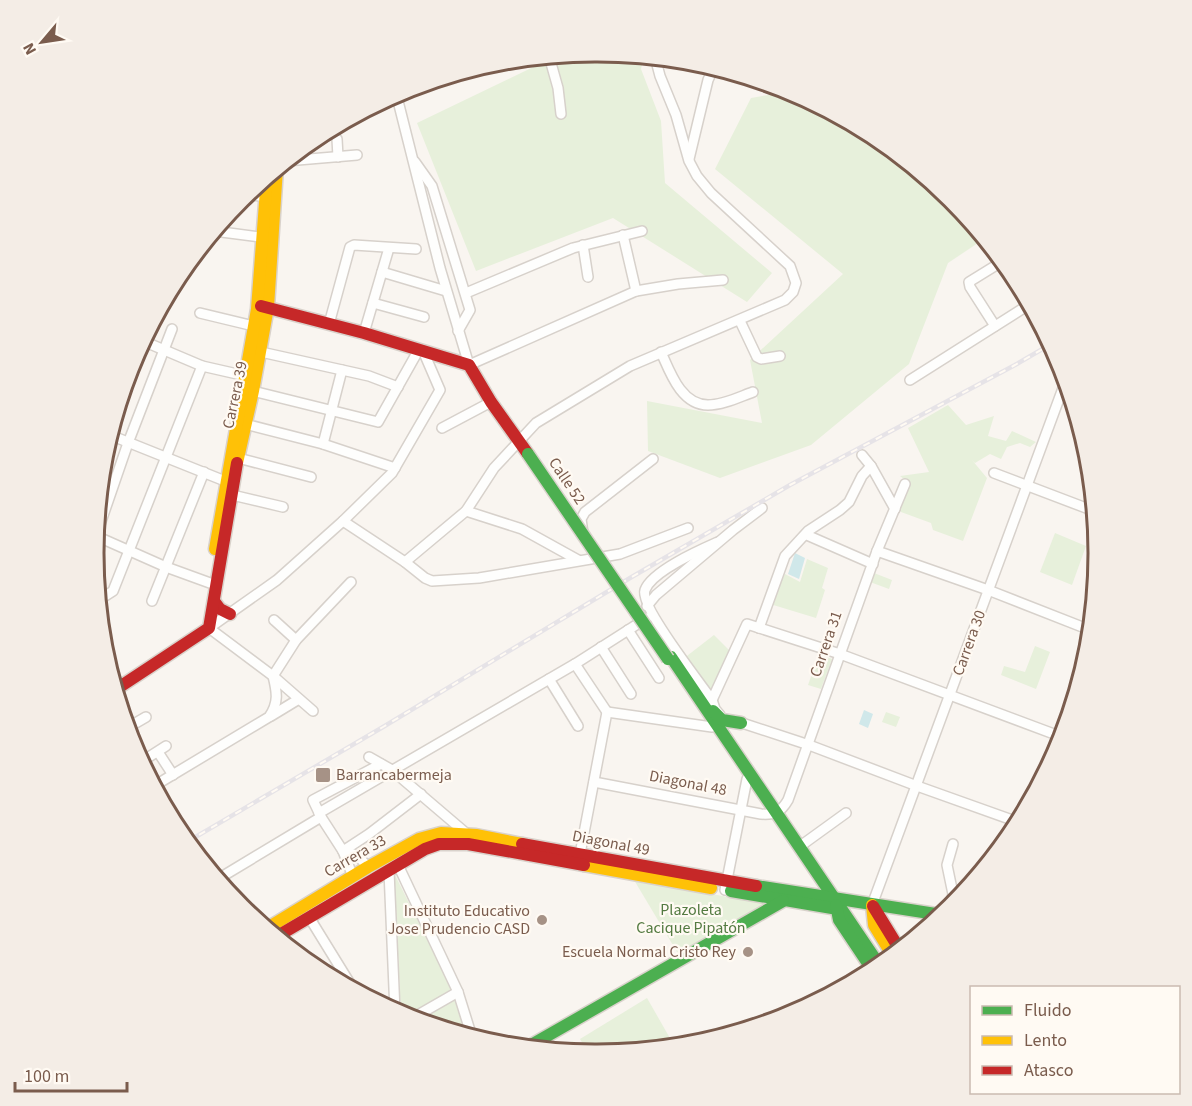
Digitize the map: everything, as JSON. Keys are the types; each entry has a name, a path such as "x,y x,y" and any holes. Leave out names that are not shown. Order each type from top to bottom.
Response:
{"main road":[{"name":"Carrera 39","path":"205,630 214,601 228,489 238,458 261,352 262,306 275,180"},
{"name":"Carrera 39","path":"266,188 268,238"},
{"name":"Carrera 39","path":"205,630 210,583 228,489 254,326 262,306"},
{"path":"262,306 364,333 469,365"},
{"name":"Calle 52","path":"469,365 491,402 638,616 690,682 874,958"},
{"path":"214,601 220,609 230,614"},
{"path":"123,685 205,630"},
{"name":"Calle 52","path":"670,658 747,780 774,810"},
{"path":"690,682 720,718 741,723"},
{"name":"Carrera 33","path":"273,924 425,836 441,833 467,834"},
{"name":"Diagonal 49","path":"467,834 580,854 783,901 838,906"},
{"name":"Diagonal 49","path":"456,843 873,911"},
{"name":"Carrera 33","path":"284,932 431,847 456,843"},
{"path":"384,858 385,866 393,868"},
{"path":"368,867 374,873 375,879"},
{"path":"539,1041 783,901"},
{"name":"Calle 52","path":"838,906 839,920 867,963"},
{"path":"873,911 930,914"},
{"path":"873,911 923,920"},
{"path":"873,911 895,943"},
{"path":"873,911 876,930 888,948"}],"street":[{"path":"551,64 558,88 561,114"},
{"path":"405,562 466,511 494,468 536,423 630,366 740,321 786,300 793,292 796,283 790,266 711,193 689,161 676,115 657,66"},
{"path":"689,161 710,75"},
{"name":"Calle 52","path":"398,103 447,291 469,365"},
{"path":"337,139 338,157"},
{"path":"301,160 357,155"},
{"path":"412,159 432,186 466,293 470,310 458,331"},
{"path":"258,196 266,197"},
{"path":"466,293 546,258 583,245 642,231"},
{"path":"223,232 268,238"},
{"path":"623,235 636,291"},
{"path":"329,324 350,247 354,245 416,249"},
{"path":"583,245 588,277"},
{"path":"364,333 389,248"},
{"path":"995,266 969,282 995,326"},
{"path":"382,272 447,291"},
{"path":"469,365 636,291 723,280"},
{"path":"373,303 424,317"},
{"path":"910,380 1023,309"},
{"path":"200,313 254,326"},
{"path":"740,321 757,357 761,359 780,356"},
{"path":"108,502 172,329"},
{"path":"151,344 202,366 246,376"},
{"path":"261,352 369,376 398,387"},
{"path":"253,391 378,422 421,352"},
{"path":"313,711 273,676 205,630 277,580 343,521 395,468 440,390 421,352"},
{"path":"661,352 681,391 695,402 709,406 753,392"},
{"path":"107,595 113,591 202,366"},
{"path":"323,444 342,370"},
{"name":"Carrera 30","path":"873,911 1061,394"},
{"path":"442,428 491,402"},
{"path":"245,424 323,444 395,468"},
{"path":"118,439 204,472 228,489 283,507"},
{"path":"862,455 872,466 895,509"},
{"path":"238,458 311,477"},
{"path":"591,558 581,526 581,519 585,512 653,459"},
{"path":"759,628 785,556 808,531 849,502 862,476 872,466"},
{"path":"152,601 204,472"},
{"path":"994,474 1085,508"},
{"name":"Carrera 31","path":"774,810 783,809 788,800 877,551 906,484"},
{"path":"647,606 656,595 718,542 762,508"},
{"path":"466,511 522,530 578,561"},
{"path":"343,521 429,580 479,578 620,554 688,528"},
{"path":"809,536 873,564"},
{"path":"105,540 166,567 210,583"},
{"path":"718,542 701,549 652,580 645,591 644,598 652,615 712,700 720,715 809,745 1009,819"},
{"path":"877,551 988,590 1081,627"},
{"path":"269,717 276,708 273,676 296,640 351,582"},
{"path":"224,875 392,771 575,664 652,615"},
{"path":"274,620 296,640"},
{"path":"712,700 747,624 840,654 1053,734"},
{"path":"628,630 658,678"},
{"path":"601,647 631,694"},
{"path":"575,664 607,712 580,854"},
{"path":"549,679 578,726"},
{"path":"161,782 299,699"},
{"path":"607,712 712,727"},
{"path":"135,723 146,717"},
{"path":"149,757 162,749 173,775"},
{"path":"369,757 392,771 467,834"},
{"path":"353,877 343,851 313,800 381,764"},
{"path":"726,886 747,780"},
{"name":"Diagonal 48","path":"594,782 761,814 774,810"},
{"path":"343,851 421,794"},
{"path":"799,847 846,813"},
{"path":"952,844 947,865 953,892"},
{"path":"343,851 357,855 368,867"},
{"path":"393,868 458,992 469,1028"},
{"path":"393,868 395,1001"},
{"path":"309,917 345,976"},
{"path":"423,1012 458,992"}],"green space":[{"path":"596,62 642,64 641,69 661,121 665,183 772,273 747,302 613,218 476,271 417,123 536,66"},
{"path":"772,94 784,99 842,127 869,144 920,183 944,205 977,243 948,263 909,364 811,445 720,478 648,451 647,401 762,423 750,360 843,274 715,169 751,98"},
{"path":"948,405 966,425 994,416 988,436 1006,441 1012,431 1036,442 1030,447 1020,443 1007,447 1001,459 990,454 975,463 972,460 987,478 963,541 933,530 931,523 901,512 898,507 909,483 900,476 929,472 908,428"},
{"path":"1055,533 1086,546 1072,585 1040,572"},
{"path":"807,559 828,568 822,588 825,590 816,618 770,604 785,574 800,582"},
{"path":"874,573 892,580 889,589 870,582"},
{"path":"714,635 733,654 712,700 683,659"},
{"path":"1035,646 1050,652 1036,689 1001,675 1004,666 1025,672"},
{"path":"819,654 832,659 821,689 808,685"},
{"path":"886,712 900,717 896,727 882,722"},
{"path":"394,873 452,989 417,1010 400,1004"},
{"name":"Plazoleta Cacique Pipatón","path":"634,880 773,905 680,957"},
{"path":"455,996 463,1026 438,1018 427,1014"},
{"path":"647,998 670,1038 596,1044 583,1044 580,1039"}],"water":[{"path":"795,553 805,558 799,579 788,574"},
{"path":"864,710 873,714 868,728 859,724"}],"railway":[{"path":"195,837 790,485 1043,349"}],"traffic: fast":[{"path":"528,454 668,659"},
{"path":"671,657 875,958"},
{"path":"713,711 722,720 741,723"},
{"path":"756,886 931,913"},
{"path":"731,891 832,908"},
{"path":"539,1041 783,901"},
{"path":"836,905 839,920 868,963"}],"traffic: slow":[{"path":"237,463 268,307 276,180"},
{"path":"215,549 257,309 266,188"},
{"path":"274,924 419,839 441,833 476,835 522,844"},
{"path":"584,865 711,888"},
{"path":"872,905 874,925 888,948"}],"traffic: jam":[{"path":"261,306 364,333 469,365 491,402 528,454"},
{"path":"123,685 209,628 237,463"},
{"path":"214,601 220,609 230,614"},
{"path":"284,932 425,849 439,844 468,844 584,865"},
{"path":"522,844 756,886"},
{"path":"873,906 895,943"}],"place":[{"name":"Barrancabermeja","path":"323,775"},
{"name":"Instituto Educativo Jose Prudencio CASD","path":"542,920"},
{"name":"Escuela Normal Cristo Rey","path":"748,952"}]}
